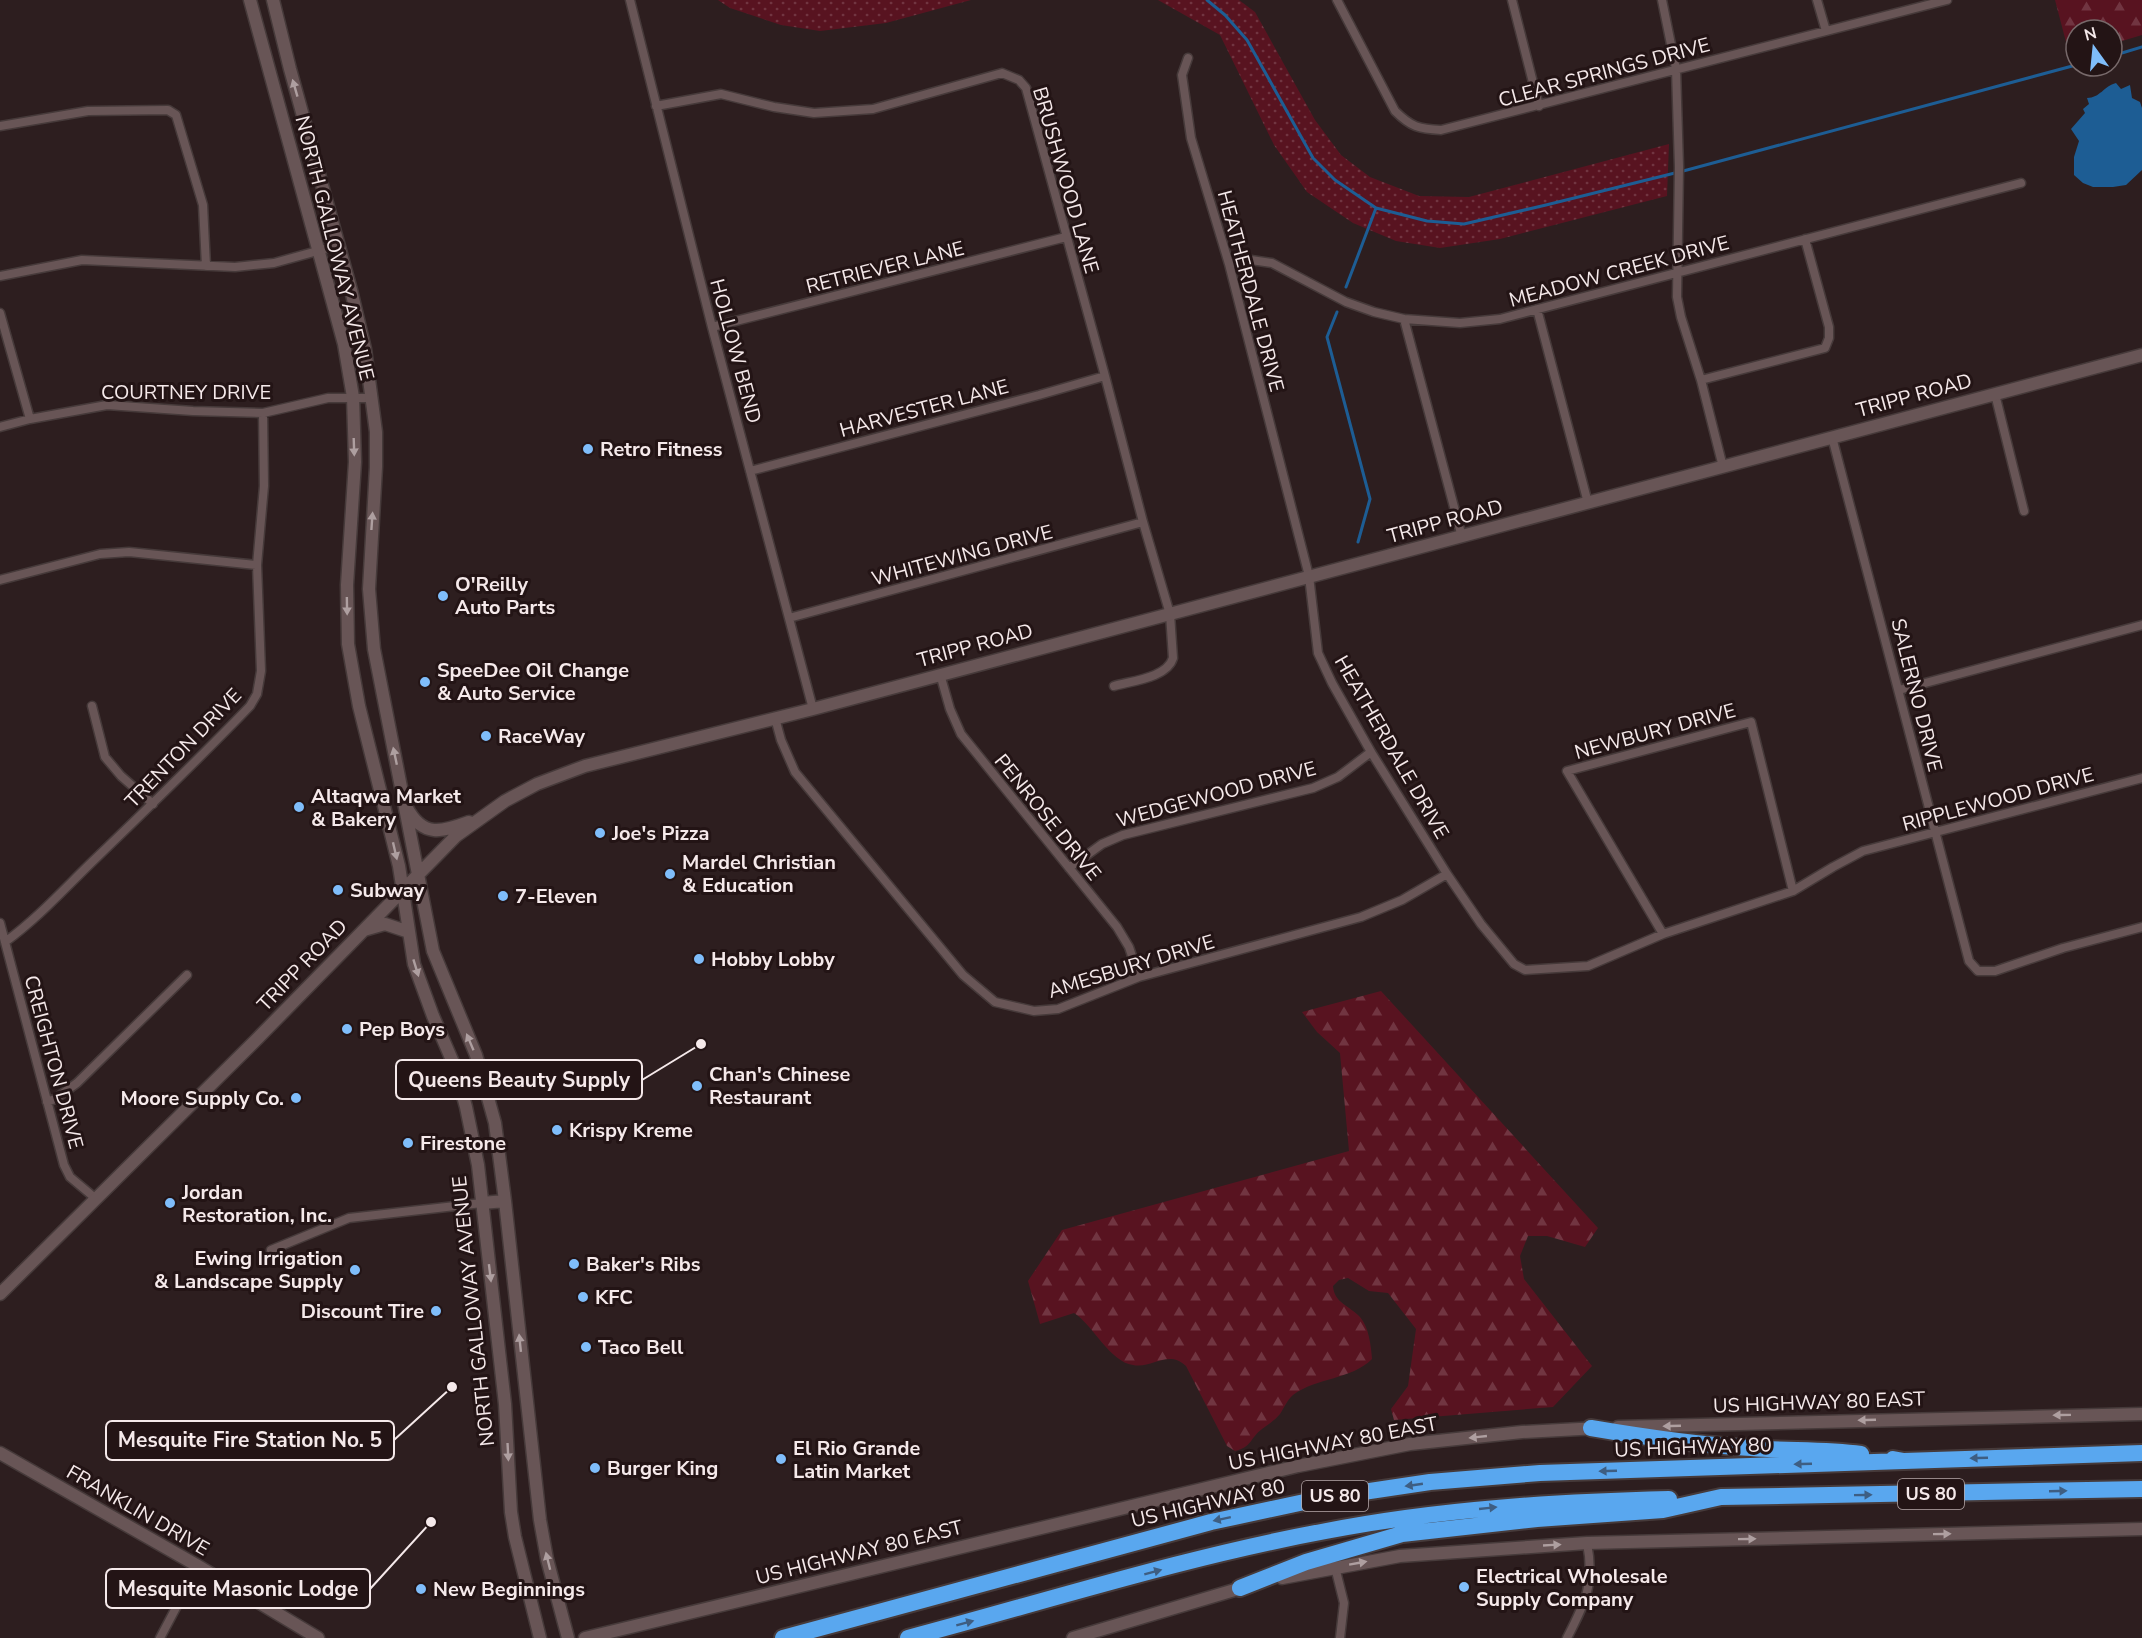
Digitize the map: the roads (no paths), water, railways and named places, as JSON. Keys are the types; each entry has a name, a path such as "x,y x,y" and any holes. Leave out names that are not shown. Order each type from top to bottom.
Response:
{"highway":[{"path":"1591,1428 1681,1443 1754,1449 1837,1450 1904,1461"},
{"name":"US 80","path":"1904,1461 2142,1453"},
{"name":"US HIGHWAY 80","path":"783,1638 1211,1522 1323,1498 1430,1482 1540,1473 1904,1461"},
{"name":"US 80","path":"908,1638 1229,1551 1345,1527 1402,1518 1501,1507 1721,1497 2142,1489"},
{"path":"1240,1588 1306,1562 1402,1534 1525,1520 1663,1510 1721,1497"}],"main road":[{"name":"NORTH GALLOWAY AVENUE","path":"250,0 344,344 353,397 355,462 347,597 350,655 359,706 403,889 414,964 459,1080 472,1136 505,1404 511,1512 540,1638"},
{"name":"NORTH GALLOWAY AVENUE","path":"273,0 339,245 362,337 373,398 376,467 369,589 374,649 433,951 476,1055 495,1123 543,1537 568,1638"},
{"name":"TRIPP ROAD","path":"0,1294 456,836 505,801 558,775 2142,355"},
{"path":"349,547 371,549"},
{"path":"403,800 413,819 421,826 433,831 446,830 481,818"},
{"path":"363,931 385,924 408,932"},
{"path":"482,1203 505,1201"},
{"path":"485,1231 508,1228"},
{"path":"505,1404 527,1401"},
{"name":"US HIGHWAY 80 EAST","path":"585,1638 1298,1466 1410,1444 1522,1432 1591,1428 2142,1414"},
{"name":"FRANKLIN DRIVE","path":"0,1453 198,1566 318,1638"},
{"path":"1073,1638 1240,1588 1335,1567 1410,1555 1587,1543 2142,1529"}],"street":[{"name":"HOLLOW BEND","path":"630,0 712,327 813,709"},
{"name":"CLEAR SPRINGS DRIVE","path":"1337,0 1395,111 1407,123 1422,130 1441,130 1539,106 1947,0"},
{"path":"1512,0 1539,106"},
{"path":"1662,0 1677,69 1677,297 1723,467"},
{"path":"1817,0 1826,31"},
{"name":"HEATHERDALE DRIVE","path":"1188,58 1182,75 1191,138 1229,264 1309,576 1318,653 1332,683 1371,752 1447,874 1481,924 1514,964 1525,970 1588,966 1663,934 1793,891 1863,851"},
{"name":"BRUSHWOOD LANE","path":"657,106 722,94 774,107 814,113 873,109 1002,73 1019,80 1026,88 1170,614 1173,658 1171,664 1160,673 1114,686"},
{"path":"0,126 88,111 168,110 176,115 204,205 206,266"},
{"name":"MEADOW CREEK DRIVE","path":"1229,264 1251,261 1272,263 1346,302 1404,319 1460,322 1500,319 2021,183"},
{"name":"RETRIEVER LANE","path":"712,327 1066,237"},
{"path":"1701,380 1825,348 1829,327 1804,239"},
{"path":"0,276 82,260 235,267 274,263 339,245"},
{"path":"1537,309 1588,503"},
{"path":"0,313 30,419"},
{"path":"1404,319 1462,537"},
{"name":"HARVESTER LANE","path":"750,471 1105,376"},
{"path":"1995,394 2024,511"},
{"name":"COURTNEY DRIVE","path":"0,427 107,405 263,413 328,398 373,398"},
{"name":"TRENTON DRIVE","path":"5,942 26,927 54,901 153,804 250,706 257,694 261,671 257,565 264,486 263,413"},
{"name":"SALERNO DRIVE","path":"1832,437 1969,961 1978,971 1995,970 2063,948 2142,927"},
{"name":"WHITEWING DRIVE","path":"789,618 1143,522"},
{"path":"0,580 100,554 129,552 257,565"},
{"path":"1899,690 2142,625"},
{"name":"PENROSE DRIVE","path":"940,674 950,709 961,734 1117,927 1129,947 1139,977"},
{"path":"92,706 105,757 121,776 153,804"},
{"name":"AMESBURY DRIVE","path":"775,718 781,740 795,772 963,975 995,1002 1034,1011 1058,1009 1139,977 1361,917 1402,900 1447,874"},
{"name":"NEWBURY DRIVE","path":"1663,934 1567,771 1751,722 1793,891"},
{"name":"WEDGEWOOD DRIVE","path":"1069,868 1102,844 1124,835 1313,788 1338,777 1371,752"},
{"name":"RIPPLEWOOD DRIVE","path":"1863,851 2142,778"},
{"name":"CREIGHTON DRIVE","path":"0,923 64,1166 70,1177 95,1198"},
{"path":"47,1102 77,1083 187,975"},
{"path":"271,1250 349,1218 482,1203"},
{"path":"1567,1638 1581,1610 1589,1586 1591,1565 1587,1543"},
{"path":"160,1638 198,1566"},
{"path":"1335,1567 1344,1603 1340,1638"}],"water":[{"path":"2116,83 2121,89 2130,85 2132,98 2140,102 2142,108 2142,170 2126,185 2093,187 2083,183 2074,175 2074,157 2079,141 2071,129 2085,113 2083,109 2089,104 2087,98 2095,96"}],"waterway":[{"path":"1207,0 1225,15 1247,40 1313,158 1335,180 1376,208 1427,221 1464,224 1687,170 2064,68"},
{"path":"2124,52 2142,47"},
{"path":"1346,287 1376,208"},
{"path":"1337,312 1327,337 1370,499 1358,542"}],"place":[{"name":"Retro Fitness","path":"588,449"},
{"name":"O'Reilly Auto Parts","path":"443,596"},
{"name":"SpeeDee Oil Change & Auto Service","path":"425,682"},
{"name":"RaceWay","path":"486,736"},
{"name":"Altaqwa Market & Bakery","path":"299,807"},
{"name":"Joe's Pizza","path":"600,833"},
{"name":"Mardel Christian & Education","path":"670,874"},
{"name":"Subway","path":"338,890"},
{"name":"7-Eleven","path":"503,896"},
{"name":"Hobby Lobby","path":"699,959"},
{"name":"Pep Boys","path":"347,1029"},
{"name":"Queens Beauty Supply","path":"701,1044"},
{"name":"Chan's Chinese Restaurant","path":"697,1086"},
{"name":"Moore Supply Co.","path":"296,1098"},
{"name":"Krispy Kreme","path":"557,1130"},
{"name":"Firestone","path":"408,1143"},
{"name":"Jordan Restoration, Inc.","path":"170,1203"},
{"name":"Baker's Ribs","path":"574,1264"},
{"name":"Ewing Irrigation & Landscape Supply","path":"355,1270"},
{"name":"KFC","path":"583,1297"},
{"name":"Discount Tire","path":"436,1311"},
{"name":"Taco Bell","path":"586,1347"},
{"name":"Mesquite Fire Station No. 5","path":"452,1387"},
{"name":"El Rio Grande Latin Market","path":"781,1459"},
{"name":"Burger King","path":"595,1468"},
{"name":"Mesquite Masonic Lodge","path":"431,1522"},
{"name":"Electrical Wholesale Supply Company","path":"1464,1587"},
{"name":"New Beginnings","path":"421,1589"}]}
